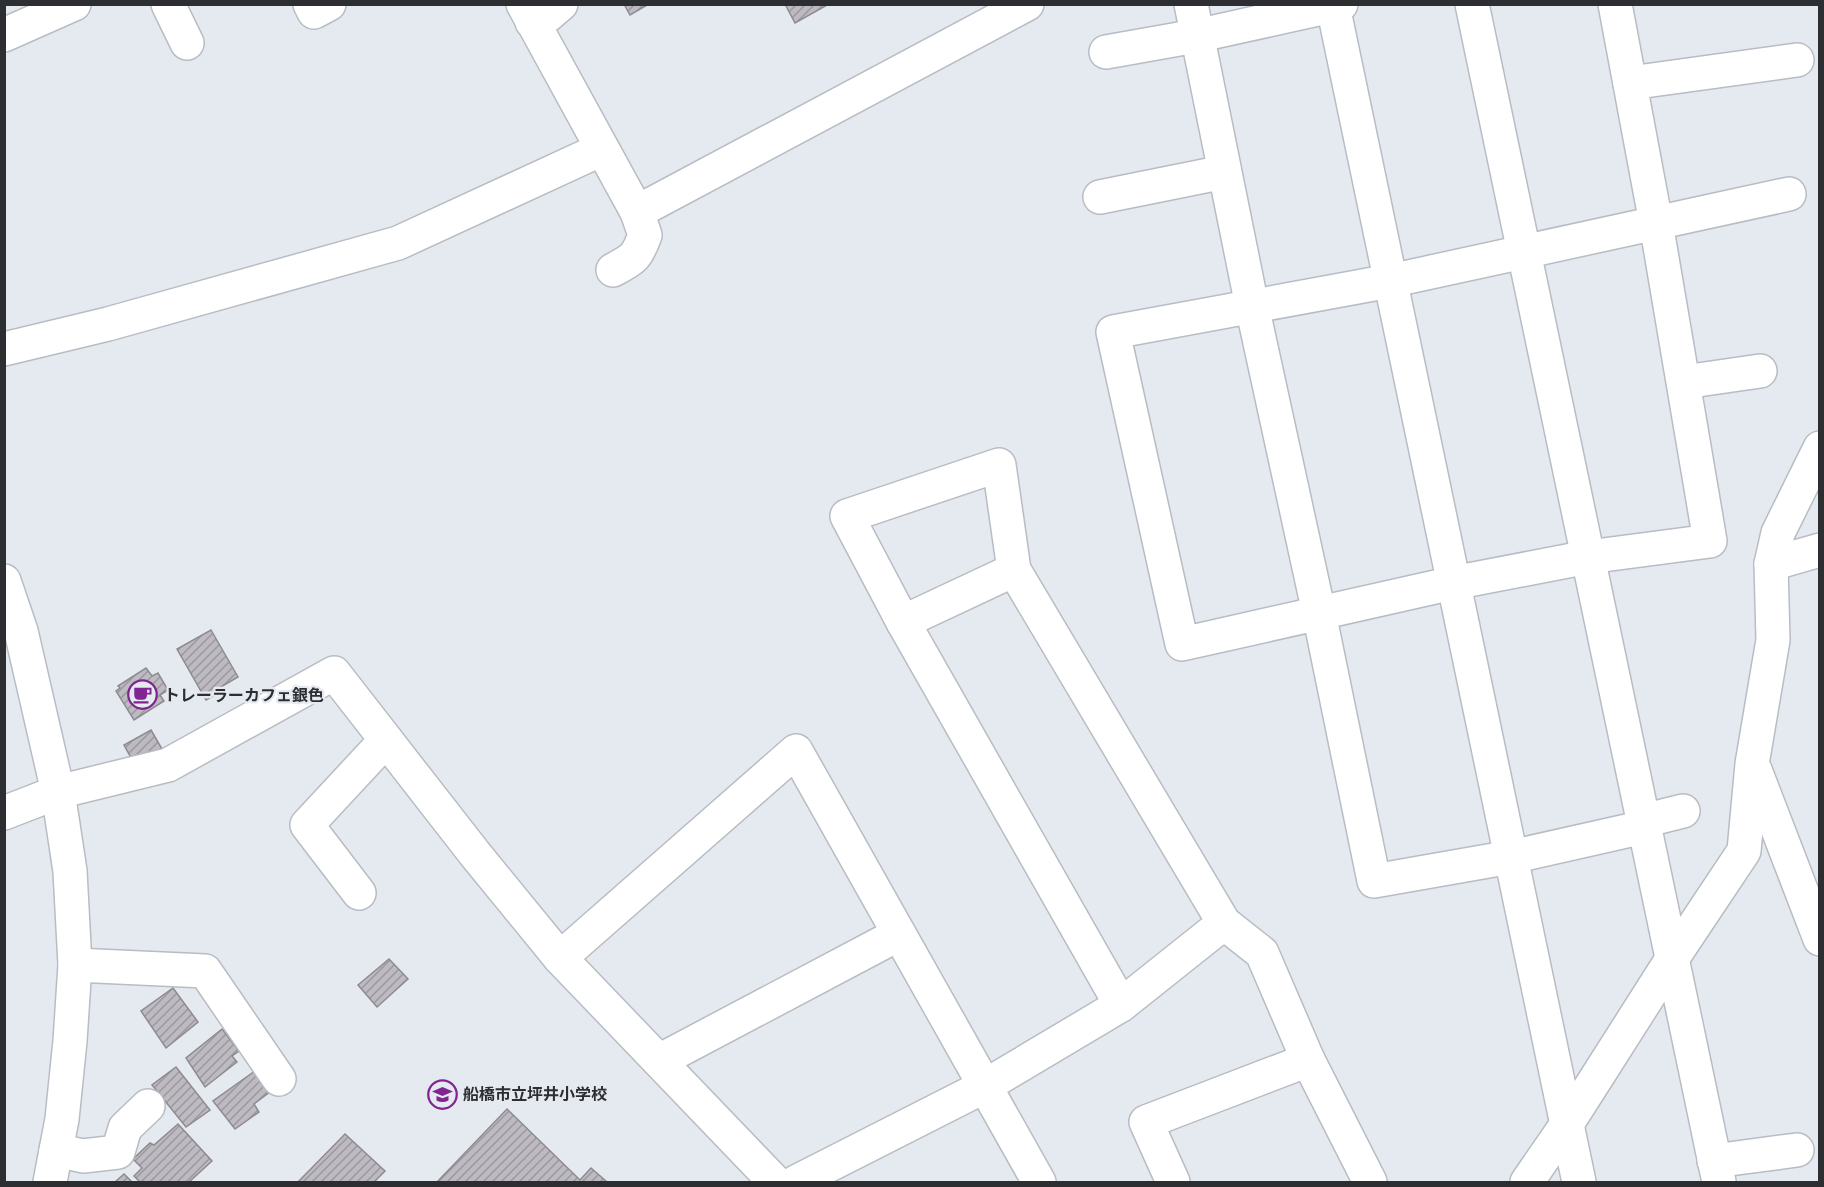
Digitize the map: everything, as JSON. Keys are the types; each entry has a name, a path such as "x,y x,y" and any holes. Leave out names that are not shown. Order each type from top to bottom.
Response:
{"street":[{"path":"4,35 74,4"},
{"path":"168,4 187,43"},
{"path":"310,4 314,12 329,4"},
{"path":"527,13 547,16 561,4"},
{"path":"637,212 1027,4"},
{"path":"1472,4 1716,1172 1797,1150"},
{"path":"1615,4 1656,223 1710,541 1588,557 1454,583 1182,644 1113,332 1390,281 1524,252 1656,223 1789,194"},
{"path":"1106,52 1193,20 1337,5 1390,281 1579,1182"},
{"path":"527,13 637,212 645,235 640,250 631,261 613,270"},
{"path":"1193,20 1374,881 1511,858 1644,827 1655,818 1683,811"},
{"path":"1630,83 1797,60"},
{"path":"4,349 108,324 398,243 602,149"},
{"path":"1100,197 1224,172"},
{"path":"1683,382 1760,371"},
{"path":"1527,1182 1744,851 1752,764 1773,640 1771,564 1778,534 1820,448"},
{"path":"1121,1005 903,622 847,516 999,465 1014,570 1224,922 1262,953 1308,1060 1370,1182"},
{"path":"1771,564 1820,550"},
{"path":"903,622 1014,570"},
{"path":"4,581 21,631 58,792 70,871 75,965 62,1119 50,1182"},
{"path":"4,813 58,792 168,765 334,673 475,854 560,958 775,1182"},
{"path":"359,892 307,825 386,740"},
{"path":"560,958 796,751 1040,1182"},
{"path":"1752,764 1820,939"},
{"path":"796,1182 984,1086 1121,1005 1224,922"},
{"path":"659,1061 899,934"},
{"path":"75,965 206,971 279,1079"},
{"path":"1173,1182 1146,1122 1308,1060"},
{"path":"56,1150 83,1156 118,1152 125,1128 148,1106"}],"building":[{"path":"624,4 649,4 630,15"},
{"path":"785,4 829,4 795,23"},
{"path":"211,630 238,677 219,688 221,692 206,700 177,649"},
{"path":"146,668 152,676 158,673 168,690 160,695 164,701 134,720 116,691 120,688 118,686"},
{"path":"151,730 162,749 135,765 124,745"},
{"path":"389,959 408,979 377,1007 358,985"},
{"path":"173,988 198,1022 166,1048 141,1011"},
{"path":"222,1029 239,1051 232,1056 237,1062 205,1087 186,1058"},
{"path":"176,1067 210,1110 186,1127 152,1085"},
{"path":"255,1071 271,1091 254,1104 259,1112 235,1129 213,1101"},
{"path":"507,1109 580,1180 591,1168 607,1182 437,1182"},
{"path":"178,1124 212,1161 189,1182 140,1182 134,1176 142,1168 133,1159 150,1143 154,1145"},
{"path":"345,1134 385,1171 374,1182 298,1182"},
{"path":"124,1174 132,1182 115,1182"}],"place":[{"name":"トレーラーカフェ銀色","path":"143,695"},
{"name":"船橋市立坪井小学校","path":"442,1094"}]}
